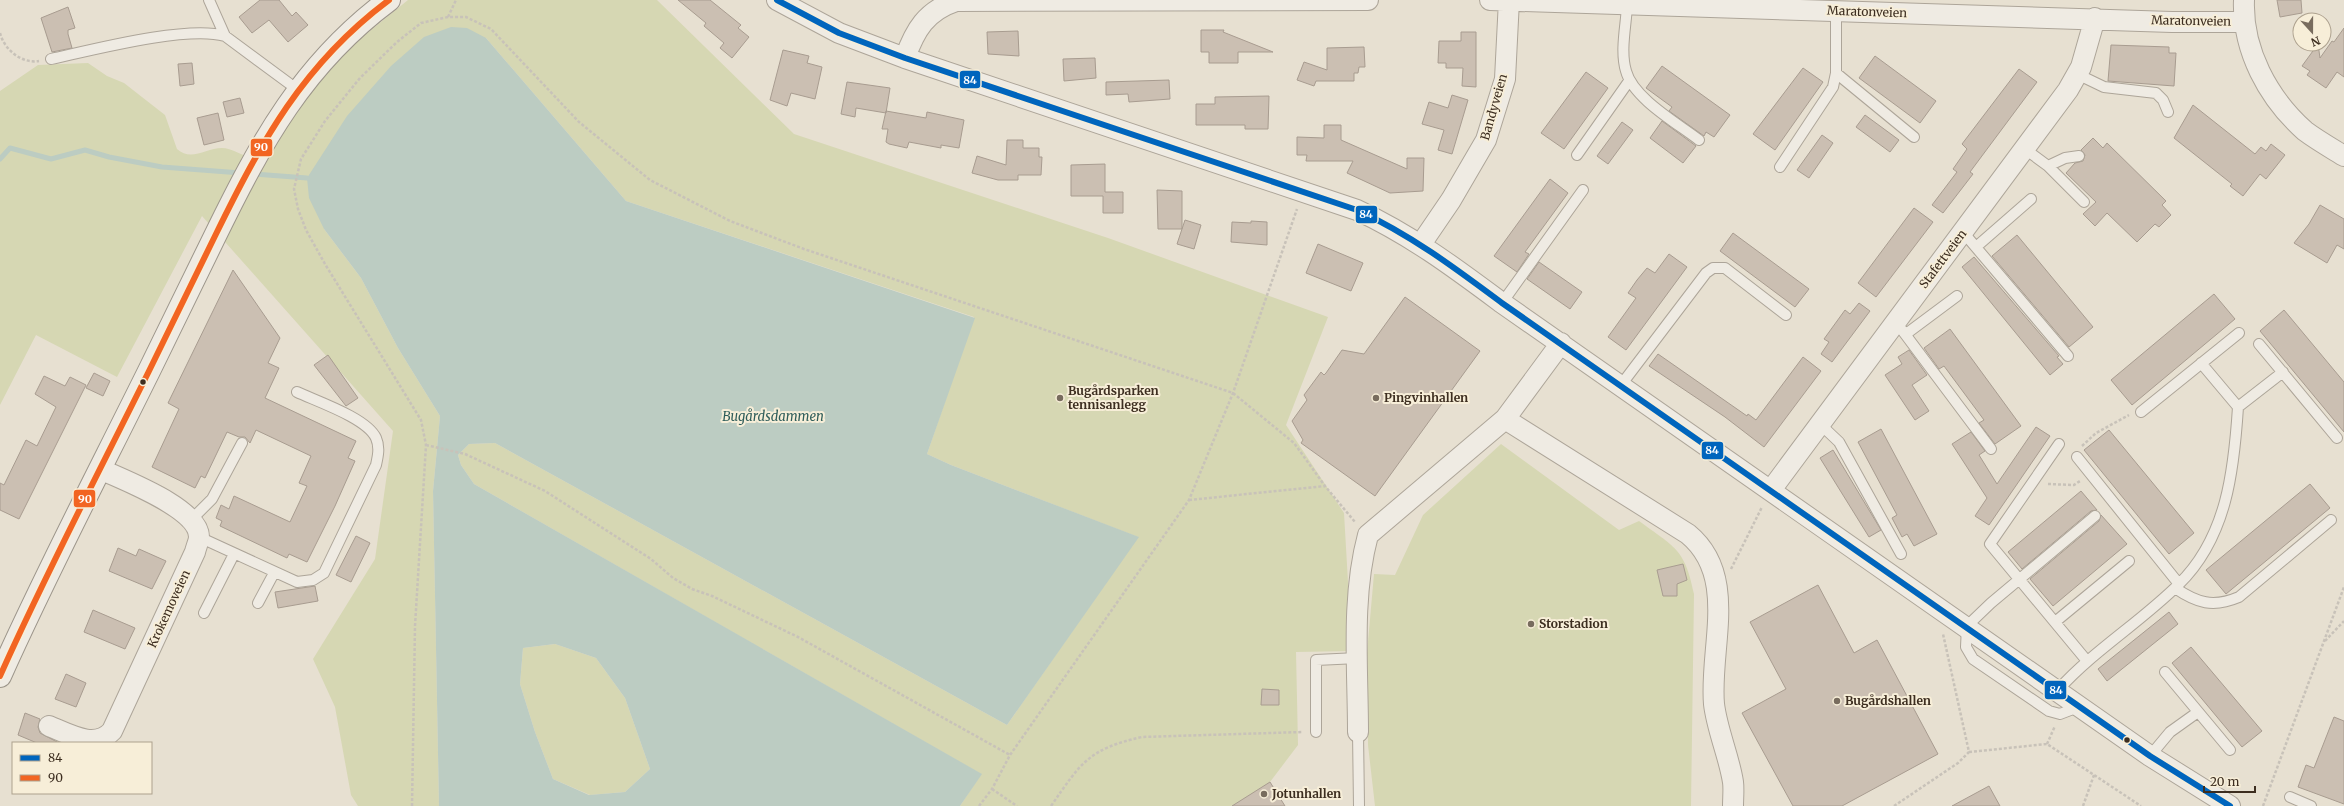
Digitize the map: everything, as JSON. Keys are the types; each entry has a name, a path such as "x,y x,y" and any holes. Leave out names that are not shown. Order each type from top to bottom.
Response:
{"main road":[{"path":"0,676 227,212 269,133 298,90 329,52 388,0"}],"street":[{"path":"777,0 839,33 905,58 1357,210 1388,224 1421,244 1502,303 1967,626 2150,756 2230,806"},
{"path":"905,58 914,34 931,13 943,5 956,1 1368,0"},
{"name":"Maratonveien","path":"1490,0 1806,5 1836,12 2096,18 2172,22 2243,22"},
{"name":"Bandyveien","path":"1421,244 1451,200 1486,140 1505,79 1509,0"},
{"path":"2244,0 2243,22 2254,59 2276,100 2306,131 2344,156"},
{"name":"Stafettveien","path":"1771,490 1820,424 1901,328 1963,232 2068,90 2077,74 2096,18"},
{"path":"1358,732 1360,568 1368,535 1505,419 1561,343"},
{"path":"1505,419 1641,503 1691,537 1700,545 1715,571 1718,594 1714,705 1733,783 1733,806"},
{"path":"100,469 179,508 196,528"},
{"name":"Krokemoveien","path":"49,726 90,741 106,738 112,731 195,552 196,528"}],"lane":[{"path":"209,0 225,36"},
{"path":"1628,3 1624,52 1625,70 1629,81 1638,92 1699,140"},
{"path":"1780,167 1825,102 1833,87 1836,73 1836,12"},
{"path":"51,59 124,44 188,34 217,33 225,36 298,90"},
{"path":"1836,73 1852,88 1914,136"},
{"path":"2077,74 2104,87 2156,93 2163,100 2168,112"},
{"path":"1577,155 1629,81"},
{"path":"2025,149 2048,166 2084,202"},
{"path":"2048,166 2065,158 2079,156"},
{"path":"1502,303 1584,190"},
{"path":"1976,247 2031,199"},
{"path":"1963,232 2068,356"},
{"path":"1621,385 1706,273 1713,268 1725,268 1786,315"},
{"path":"1957,296 1901,328 1991,449"},
{"path":"2141,412 2238,333"},
{"path":"2260,344 2337,438"},
{"path":"2058,690 2087,661 2177,586 2200,558 2220,517 2234,462 2238,407 2201,363"},
{"path":"2238,407 2283,372"},
{"path":"242,443 196,528 234,554 274,573 297,582 306,582 320,577 376,465 378,455 376,437 365,426 297,392"},
{"path":"1820,424 1839,442 1901,554"},
{"path":"2059,444 1990,544 2087,661"},
{"path":"2076,458 2177,586 2196,600 2211,604 2225,603 2238,597 2331,520"},
{"path":"2081,706 2060,714 2049,711 1973,659 1966,646 1967,626 2019,579 2095,516"},
{"path":"204,613 234,554"},
{"path":"2055,622 2129,561"},
{"path":"258,603 274,573"},
{"path":"1316,732 1316,660 1358,658"},
{"path":"2165,672 2230,750"},
{"path":"2150,756 2170,732 2198,712"},
{"path":"1358,732 1359,806"},
{"path":"2290,797 2311,806"}],"path":[{"path":"448,17 456,0"},
{"path":"412,806 415,626 426,445 421,420 325,264 306,230 298,209 294,189 301,159 325,121 360,78 397,42 421,23 448,17 466,17 491,29 579,122 650,180 730,221 812,252 1233,393 1294,443 1325,486 1368,535"},
{"path":"0,33 2,40 17,57 34,62 51,59"},
{"path":"979,806 992,789 1010,755 1189,500 1233,393 1303,192"},
{"path":"2076,458 2081,447 2096,433 2126,415 2141,412"},
{"path":"426,445 465,454 545,491 651,559 673,578 692,589 712,596 798,637 1010,755"},
{"path":"2032,483 2074,485 2090,474"},
{"path":"1189,500 1325,486"},
{"path":"1718,594 1771,490"},
{"path":"2263,806 2344,587"},
{"path":"1936,605 1969,752"},
{"path":"2324,642 2344,621"},
{"path":"2047,744 2060,714"},
{"path":"1051,806 1077,770 1096,752 1116,742 1142,736 1316,732"},
{"path":"1894,806 1958,763 1969,752 2047,744 2141,806"},
{"path":"2083,806 2094,775"},
{"path":"992,789 1017,806"}],"green space":[{"path":"408,0 657,0 794,134 1108,238 1328,317 1286,425 1344,513 1352,651 1296,652 1298,745 1270,782 1285,806 960,806 981,774 474,484 461,465 458,455 469,444 495,443 1007,725 1138,537 951,465 927,454 974,317 626,201 486,38 324,229 361,278 398,348 440,416 433,491 439,806 358,806 351,795 335,707 313,659 375,559 393,431 202,216 117,377 36,335 0,405 0,91 38,65 88,63 107,76 124,83 165,115 177,149 182,153 193,154 222,148 236,152 262,164 311,89 344,52"},
{"name":"Storstadion","path":"1501,444 1619,530 1639,521 1669,543 1682,558 1687,567 1694,594 1691,806 1375,806 1368,745 1367,653 1374,574 1395,575 1423,515"},
{"path":"555,644 596,658 625,698 650,769 625,792 590,795 553,779 535,732 520,684 523,648"}],"water":[{"name":"Bugårdsdammen","path":"451,27 467,28 486,38 626,201 975,318 927,454 951,465 1139,537 1007,725 495,443 469,444 458,455 461,465 474,484 982,774 960,806 439,806 433,491 440,416 398,348 361,278 324,229 309,198 307,178 347,116 391,66 424,37","holes":["555,644 596,658 625,698 650,769 625,792 589,795 553,779 535,732 520,684 523,648"]}],"building":[{"path":"260,0 279,0 292,16 296,12 308,25 288,42 269,20 252,33 239,17"},
{"path":"678,0 710,0 741,25 738,28 749,37 732,58 720,48 724,43 704,26 706,23"},
{"path":"2277,0 2301,0 2302,12 2292,12 2292,15 2280,17"},
{"path":"68,7 75,28 68,30 72,48 52,52 41,18"},
{"path":"2344,28 2344,77 2337,72 2326,88 2307,75 2310,71 2302,66 2312,52 2319,52 2320,58 2324,52 2332,52 2332,41 2334,42"},
{"path":"1201,30 1224,30 1223,32 1273,52 1238,52 1238,63 1209,63 1209,52 1201,52"},
{"path":"1018,31 1019,56 988,54 987,32"},
{"path":"1461,32 1476,32 1476,87 1462,86 1463,68 1446,68 1446,63 1438,63 1439,41 1461,41"},
{"path":"2111,45 2169,47 2169,53 2176,53 2174,86 2108,81"},
{"path":"1364,47 1365,67 1359,67 1358,73 1354,73 1354,81 1316,81 1314,86 1297,80 1304,62 1327,70 1327,48"},
{"path":"783,50 809,56 807,63 822,67 815,99 791,93 787,106 770,100"},
{"path":"1875,56 1936,101 1920,123 1859,78"},
{"path":"1095,58 1096,78 1064,81 1063,59"},
{"path":"192,63 194,84 180,86 178,64"},
{"path":"1662,66 1730,115 1714,137 1706,132 1704,136 1669,111 1672,107 1646,88"},
{"path":"1803,68 1823,82 1775,150 1753,134"},
{"path":"2019,69 2037,82 1970,172 1973,174 1943,213 1932,205 1957,172 1953,169 1967,149 1962,144"},
{"path":"1586,72 1608,88 1564,149 1541,133"},
{"path":"1169,80 1170,99 1129,102 1128,94 1106,95 1106,82"},
{"path":"847,82 890,88 886,113 856,108 855,117 841,114"},
{"path":"1452,95 1468,100 1452,154 1438,150 1444,130 1422,124 1429,102 1448,108"},
{"path":"1269,96 1268,129 1245,129 1245,125 1196,125 1196,104 1215,104 1215,97"},
{"path":"240,98 244,113 227,117 223,102"},
{"path":"2193,105 2255,154 2261,147 2266,151 2271,144 2285,155 2266,179 2260,174 2243,196 2230,186 2232,184 2174,138"},
{"path":"886,111 926,118 927,112 964,120 959,148 941,145 941,148 909,142 907,148 889,144 886,142 888,129 882,129"},
{"path":"218,113 224,140 204,145 197,118"},
{"path":"1865,115 1899,140 1890,152 1856,127"},
{"path":"1662,121 1696,146 1683,163 1650,138"},
{"path":"1622,122 1633,130 1608,164 1597,156"},
{"path":"1324,125 1341,125 1341,140 1407,169 1407,158 1424,158 1423,191 1390,193 1347,173 1353,161 1306,161 1307,155 1297,155 1297,137 1324,138"},
{"path":"1822,135 1833,143 1809,178 1797,170"},
{"path":"2093,138 2103,148 2107,143 2166,201 2162,205 2171,215 2159,227 2155,224 2137,242 2107,213 2095,226 2083,214 2096,202 2066,173 2075,163 2083,161 2085,155 2081,150"},
{"path":"1007,140 1023,140 1023,148 1039,148 1039,157 1042,157 1041,175 1018,175 1018,180 998,180 972,173 977,156 1006,165"},
{"path":"1105,164 1105,192 1123,192 1123,213 1103,213 1103,196 1071,196 1071,165"},
{"path":"1550,179 1568,193 1525,252 1529,254 1517,272 1494,256"},
{"path":"1157,190 1182,191 1182,229 1158,229"},
{"path":"2320,205 2344,219 2344,249 2337,245 2327,263 2294,243 2309,224"},
{"path":"1914,208 1933,222 1876,297 1858,283"},
{"path":"1185,220 1201,225 1194,249 1177,244"},
{"path":"1251,221 1267,222 1267,245 1231,242 1232,222 1251,223"},
{"path":"1733,233 1809,289 1795,307 1720,251"},
{"path":"2017,235 2093,327 2069,347 1992,256"},
{"path":"1318,244 1363,263 1351,291 1306,273"},
{"path":"1669,254 1687,267 1626,350 1608,337 1636,298 1628,293 1637,280 1647,268 1655,273"},
{"path":"1974,257 2059,356 2057,357 2063,364 2050,375 1962,267"},
{"path":"1539,262 1582,292 1570,309 1527,279"},
{"path":"233,270 280,338 268,363 279,368 265,398 356,441 348,458 355,461 335,506 307,562 289,554 287,558 220,526 222,521 216,518 221,505 229,509 234,496 290,522 307,486 299,483 311,456 256,430 250,443 245,437 239,437 227,432 205,478 201,476 195,488 152,467 179,409 168,403"},
{"path":"2214,294 2235,319 2132,405 2111,380"},
{"name":"Pingvinhallen","path":"1405,297 1480,351 1375,496 1301,443 1303,440 1292,421 1307,400 1304,395 1321,372 1324,375 1326,373 1342,350 1364,354"},
{"path":"1859,303 1870,311 1832,362 1821,354 1829,342 1824,339 1845,310 1850,314"},
{"path":"2284,310 2344,382 2344,432 2260,331"},
{"path":"1950,329 2021,426 1995,444 1979,423 1984,420 1944,366 1939,369 1924,348"},
{"path":"1909,350 1927,375 1912,385 1929,411 1915,420 1885,375 1902,364 1898,357"},
{"path":"1658,354 1747,416 1748,414 1756,420 1803,357 1821,371 1764,447 1725,417 1649,366"},
{"path":"328,355 358,398 346,406 314,365"},
{"path":"94,373 110,381 103,396 86,388"},
{"path":"44,376 65,386 70,377 86,385 19,519 0,510 0,483 4,485 26,440 37,446 56,407 35,394"},
{"path":"2036,427 2050,436 1989,525 1975,516 1987,498 1952,444 1971,432 1985,451 1979,455 1997,484"},
{"path":"1881,429 1937,534 1914,546 1907,534 1902,537 1892,518 1897,515 1858,442"},
{"path":"2109,430 2194,533 2169,554 2084,450"},
{"path":"1833,450 1881,530 1869,537 1820,458"},
{"path":"2310,484 2330,508 2226,594 2206,570"},
{"path":"2081,491 2097,510 2091,511 2022,569 2008,552"},
{"path":"2101,515 2127,544 2053,606 2030,579 2099,521"},
{"path":"356,536 370,543 351,582 336,575"},
{"path":"118,548 136,556 139,549 166,561 152,589 109,571"},
{"path":"1683,564 1687,580 1677,584 1677,596 1663,596 1657,570"},
{"name":"Bugårdshallen","path":"1818,585 1854,653 1877,640 1938,754 1842,806 1793,806 1742,713 1786,689 1750,622"},
{"path":"315,586 318,601 278,608 275,592"},
{"path":"93,610 135,628 125,649 84,632"},
{"path":"2169,612 2178,624 2107,681 2098,669"},
{"path":"2191,647 2262,731 2242,747 2172,663"},
{"path":"66,674 86,683 76,707 55,699"},
{"path":"1262,689 1279,690 1279,705 1261,705"},
{"path":"25,713 40,719 38,727 40,733 57,742 35,742 18,735"},
{"path":"2334,717 2344,721 2344,804 2298,787 2306,765 2314,768"},
{"name":"Jotunhallen","path":"1270,782 1285,806 1232,806"},
{"path":"1989,786 2000,806 1952,806"}],"waterway":[{"path":"0,159 10,148 51,159 85,150 109,157 162,167 241,173"},
{"path":"253,174 307,178"}],"transit line":[{"name":"90","path":"0,676 54,561 232,201 250,168 287,107 308,78 332,51 359,25 389,0"},
{"name":"84","path":"777,0 839,33 905,58 1357,210 1396,230 1450,265 1502,303 2150,756 2230,806"}],"place":[{"name":"Bugårdsparken tennisanlegg","path":"1060,398"},
{"name":"Pingvinhallen","path":"1376,398"},
{"name":"Storstadion","path":"1531,624"},
{"name":"Bugårdshallen","path":"1837,701"},
{"name":"Jotunhallen","path":"1264,794"}]}
